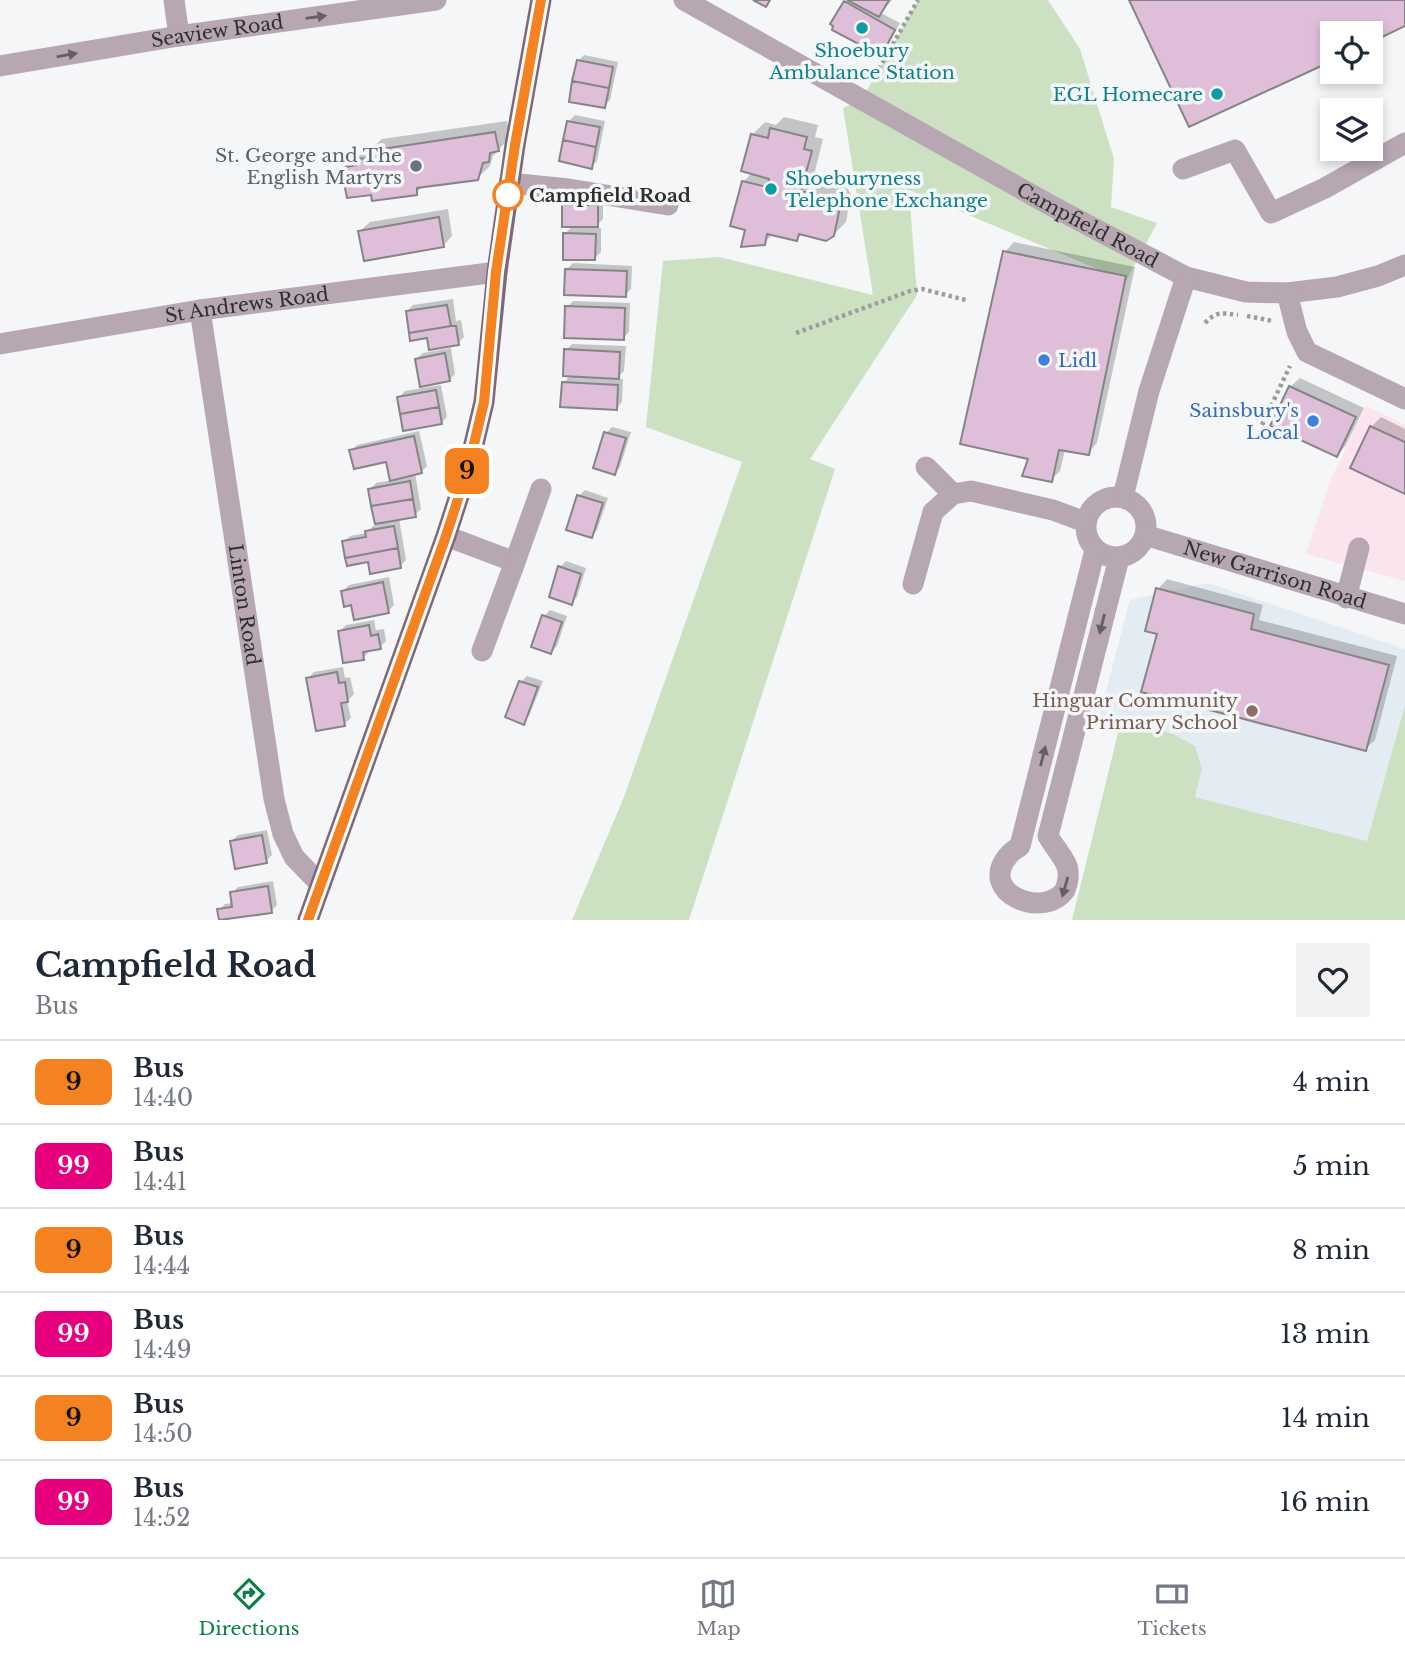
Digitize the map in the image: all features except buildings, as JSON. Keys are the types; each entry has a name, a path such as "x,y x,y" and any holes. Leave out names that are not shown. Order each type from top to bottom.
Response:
{"main road":[{"path":"308,920 469,465 484,402 496,272 541,0"}],"street":[{"path":"174,0 179,36"},
{"name":"Seaview Road","path":"0,66 179,36 436,0"},
{"name":"Campfield Road","path":"684,0 1050,205 1186,277 1246,292 1287,293 1337,287 1378,276 1405,265"},
{"path":"1183,169 1235,150 1271,213 1325,188 1405,143"},
{"path":"509,183 569,189 668,205"},
{"name":"St Andrews Road","path":"0,344 200,310 496,272"},
{"path":"1123,497 1149,391 1186,277"},
{"path":"1287,293 1297,332 1307,352 1405,399"},
{"name":"Linton Road","path":"200,310 274,799 283,834 294,857 321,885"},
{"path":"926,467 953,494"},
{"path":"482,651 541,489"},
{"path":"912,584 933,512 953,494 971,491 1053,510 1085,522"},
{"path":"1123,497 1138,506 1144,516 1145,535 1133,552 1119,558 1105,556 1095,550 1086,537 1085,522 1090,510 1100,501 1123,497"},
{"name":"New Garrison Road","path":"1145,535 1405,614"},
{"path":"446,536 515,562"},
{"path":"1346,598 1359,548"},
{"path":"1095,550 1020,846 1007,857 1000,873 1003,890 1013,904 1030,911 1047,909 1061,898 1069,882 1067,865 1048,836 1119,558"}],"path":[{"path":"862,99 918,0"},
{"path":"796,333 910,291 922,289 966,300"},
{"path":"1205,323 1213,314 1220,312 1270,319 1277,324"},
{"path":"1262,425 1291,369 1289,361"}],"shaded area":[{"path":"1366,406 1405,425 1405,581 1306,554 1330,481"},
{"name":"Hinguar Community Primary School","path":"1208,583 1405,649 1405,705 1367,841 1195,797 1202,769 1173,734 1099,717 1130,600"}],"green space":[{"path":"918,0 1048,0 1080,49 1114,159 1111,207 1157,223 1126,281 909,190 917,295 810,459 835,469 689,920 572,920 624,797 742,462 646,427 663,261 719,257 873,295 843,108 862,99"},
{"path":"1405,705 1405,920 1072,920 1121,721 1173,734 1195,746 1202,769 1195,797 1367,841"}],"bus line":[{"name":"9","path":"308,920 469,465 484,402 496,272 541,0"}],"place":[{"name":"Shoebury Ambulance Station","path":"862,28"},
{"name":"EGL Homecare","path":"1217,94"},
{"name":"St. George and The English Martyrs","path":"416,166"},
{"name":"Shoeburyness Telephone Exchange","path":"771,189"},
{"name":"Campfield Road","path":"508,195"},
{"name":"Lidl","path":"1044,360"},
{"name":"Sainsbury's Local","path":"1313,421"},
{"name":"Hinguar Community Primary School","path":"1252,711"}]}
